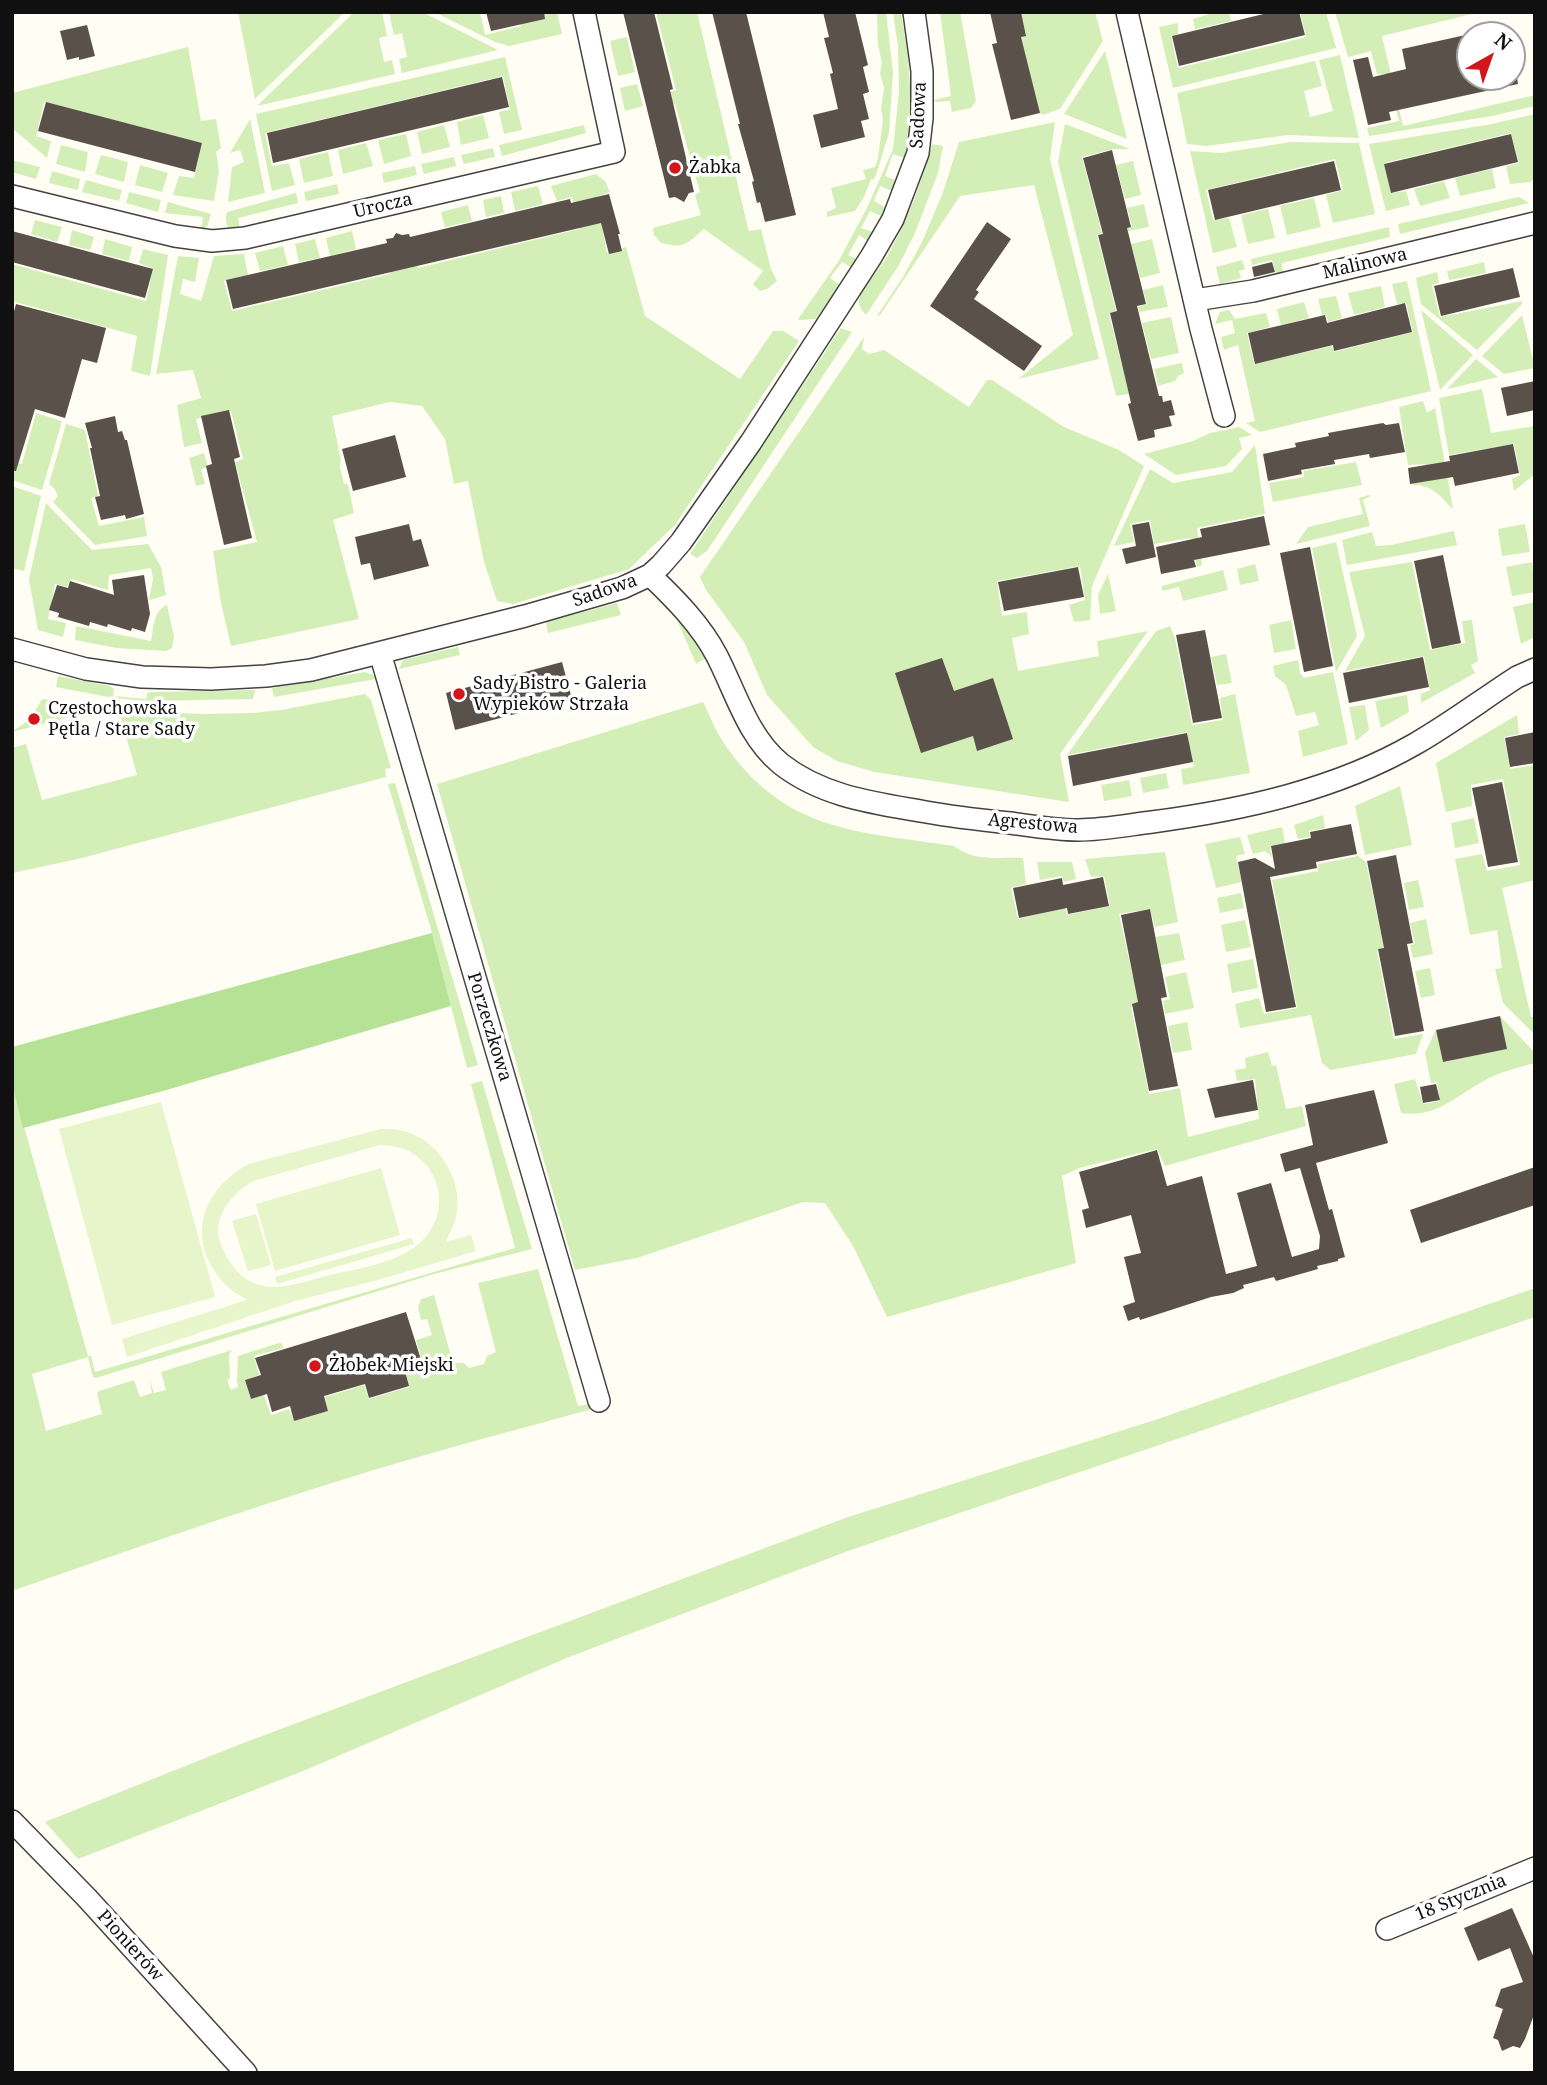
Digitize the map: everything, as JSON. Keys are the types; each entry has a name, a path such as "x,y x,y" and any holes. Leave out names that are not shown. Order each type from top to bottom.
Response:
{"street":[{"name":"Urocza","path":"12,196 156,232 212,241 245,238 614,152 584,12"},
{"name":"Sadowa","path":"12,649 112,674 171,679 225,678 312,670 549,609 622,587 650,575 681,542 751,442 894,219 918,153 922,118 922,71 914,12"},
{"path":"1127,12 1224,416"},
{"name":"Malinowa","path":"1195,300 1253,290 1535,223"},
{"name":"Agrestowa","path":"650,575 679,603 709,643 747,720 765,749 801,778 830,791 866,802 945,816 1038,827 1078,830 1184,818 1284,797 1345,776 1415,744 1517,677 1535,669"},
{"name":"Porzeczkowa","path":"380,653 599,1401"},
{"name":"Pionierów","path":"12,1821 246,2073"},
{"name":"18 Stycznia","path":"1387,1929 1535,1868"}],"green space":[{"path":"238,12 345,12 255,99"},
{"path":"354,12 382,12 387,36 379,38 384,62 392,60 395,74 257,106"},
{"path":"389,12 422,12 498,50 402,73 399,59 407,57 402,33 394,35"},
{"path":"434,12 480,12 485,35 521,26 519,17 538,12 557,12 562,34 509,46 495,42"},
{"path":"656,12 697,12 748,228 749,231 761,229 771,269 777,281 767,289 760,291 753,284 763,271 704,229 689,242 680,245 661,243 654,235 653,228 701,215 695,195 700,192 675,104 663,104 662,95 676,90"},
{"path":"877,12 886,12 893,72 889,133 876,175 871,179 855,211 827,217 827,212 836,208 831,188 866,179 863,170 875,167 878,158 884,88 880,73 882,63 878,45"},
{"path":"893,12 901,12 908,56 911,102 905,158 893,154 885,176 895,180 892,191 880,186 874,201 885,207 881,216 870,211 861,228 873,232 869,242 859,235 848,255 859,260 853,268 842,262 830,278 840,285 816,319 800,320 798,319 838,262 867,208 893,149 899,91 898,47"},
{"path":"940,12 960,12 976,101 971,108 952,112 950,101 934,100 951,96"},
{"path":"1021,12 1095,12 1103,41 1060,109 1043,115 1040,113 1021,37 1026,35"},
{"path":"1216,12 1229,12 1231,21 1195,29 1193,19"},
{"path":"1300,12 1326,12 1336,48 1173,88 1159,27 1178,23 1178,34 1171,36 1178,68 1306,37"},
{"path":"1335,12 1480,12 1382,36 1403,126 1535,95 1535,106 1492,116 1369,136 1367,128 1399,121 1386,74 1377,74 1371,51 1348,57"},
{"path":"627,37 635,72 618,76 610,41"},
{"path":"188,47 201,121 216,119 221,148 216,152 219,171 214,201 173,195 179,176 194,178 202,143 44,102 36,136 51,141 47,158 12,128 12,93"},
{"path":"1105,51 1127,139 1064,114"},
{"path":"1340,55 1359,138 1288,135 1207,146 1187,144 1177,93 1315,61 1322,86 1304,91 1310,117 1333,111 1319,60"},
{"path":"505,57 522,130 504,134 499,112 510,109 503,76 265,133 272,166 289,163 295,185 272,191 256,114"},
{"path":"637,84 643,106 625,111 620,88"},
{"path":"1535,114 1535,177 1531,182 1510,184 1506,166 1519,163 1511,133 1384,163 1391,193 1406,191 1410,205 1386,211 1369,144 1492,124"},
{"path":"483,115 489,138 461,145 457,122"},
{"path":"250,119 265,193 228,202 232,167 244,162 240,150 230,153"},
{"path":"1055,122 1050,159 1099,359 1018,379 1073,335 1034,185 960,196 877,316 922,242 943,192 959,142"},
{"path":"1065,124 1130,149 1113,149 1082,157 1102,233 1097,235 1116,311 1109,314 1129,394 1116,396 1058,162"},
{"path":"444,125 450,147 422,154 417,132"},
{"path":"584,125 586,133 502,156 499,145"},
{"path":"406,134 411,156 384,164 378,140"},
{"path":"1291,142 1359,143 1375,214 1333,223 1326,195 1343,190 1335,159 1206,190 1213,220 1229,218 1237,247 1213,253 1190,151 1221,153"},
{"path":"366,143 373,166 343,174 338,150"},
{"path":"932,144 943,146 938,173 915,233 899,265 866,315 860,307 860,296 888,255 901,228 919,187"},
{"path":"61,145 88,152 85,172 56,164"},
{"path":"493,148 495,157 464,164 461,155"},
{"path":"328,152 333,176 304,183 299,159"},
{"path":"101,155 128,162 124,182 95,174"},
{"path":"454,157 456,166 424,174 421,164"},
{"path":"12,160 40,167 36,179 12,172"},
{"path":"1133,161 1141,195 1125,199 1116,165"},
{"path":"140,165 168,173 162,192 135,185"},
{"path":"415,166 417,175 384,183 382,173"},
{"path":"1492,169 1496,188 1460,196 1455,178"},
{"path":"52,171 80,179 78,190 49,183"},
{"path":"596,174 605,181 610,192 596,197 607,253 626,247 645,316 740,379 773,331 783,331 799,341 675,525 629,569 513,604 497,601 484,562 468,481 454,484 445,439 422,406 390,402 332,416 340,467 344,484 348,484 354,513 333,520 359,619 231,646 213,551 257,542 235,462 243,459 231,411 196,419 202,443 184,447 177,405 201,398 193,370 156,374 178,256 199,258 195,282 183,279 180,294 201,301 214,256 244,254 248,275 224,281 232,311 390,274 389,264 415,258 418,268 579,229 572,197 557,201 551,186"},
{"path":"86,180 122,190 119,201 82,192"},
{"path":"1444,181 1450,198 1420,206 1414,189"},
{"path":"337,184 339,194 306,201 304,192"},
{"path":"538,186 543,204 515,211 511,192"},
{"path":"129,192 161,200 158,212 126,203"},
{"path":"296,193 298,203 238,218 240,229 231,230 228,226 227,212"},
{"path":"501,196 504,213 486,217 483,200"},
{"path":"1519,197 1529,203 1400,234 1398,224"},
{"path":"1314,198 1321,227 1287,235 1280,206"},
{"path":"168,202 211,214 207,227 201,229 203,217 165,213"},
{"path":"1144,204 1149,227 1128,231 1127,228 1132,226 1127,208"},
{"path":"468,205 472,221 445,227 441,212"},
{"path":"1268,209 1275,238 1248,244 1241,215"},
{"path":"35,220 62,227 57,242 31,234"},
{"path":"1389,227 1390,237 1282,263 1283,274 1277,276 1272,260 1252,265 1251,259"},
{"path":"72,230 94,237 90,250 69,245"},
{"path":"352,231 356,249 330,256 326,238"},
{"path":"105,239 132,247 129,261 102,254"},
{"path":"315,239 320,258 299,262 295,244"},
{"path":"1152,239 1160,273 1140,278 1131,244"},
{"path":"283,246 288,265 260,271 255,253"},
{"path":"143,249 168,255 150,376 131,371 137,336 12,301 12,264 146,301 153,269 139,263"},
{"path":"1242,260 1245,269 1239,271 1241,278 1220,284 1216,267"},
{"path":"1484,262 1486,273 1449,280 1447,271"},
{"path":"1437,272 1439,283 1432,285 1440,317 1522,301 1522,304 1477,350 1421,304 1416,278"},
{"path":"1407,281 1431,391 1260,432 1246,423 1255,421 1238,345 1224,350 1221,337 1235,333 1232,320 1215,324 1220,312 1229,310 1235,319 1266,313 1270,327 1247,333 1254,364 1332,346 1334,352 1413,332 1406,303 1397,304 1392,284"},
{"path":"1163,285 1168,307 1139,312 1138,307 1147,304 1143,290"},
{"path":"1381,286 1385,307 1354,315 1348,293"},
{"path":"1336,296 1342,318 1328,322 1326,315 1322,315 1318,299"},
{"path":"1304,302 1309,318 1281,325 1277,309"},
{"path":"1421,310 1473,355 1440,390"},
{"path":"1522,315 1535,368 1504,374 1482,356"},
{"path":"1171,317 1179,353 1151,359 1142,323"},
{"path":"841,328 852,332 707,551 697,558 690,554"},
{"path":"864,337 862,349 869,354 884,350 969,407 987,380 992,380 1064,427 1119,450 1144,466 1092,586 1090,620 1074,622 1069,605 1085,600 1080,566 997,581 1002,616 1027,612 1029,634 1012,638 1018,671 1099,656 1097,641 1148,631 1060,754 1069,802 874,772 837,761 813,747 767,695 744,642 706,590 700,577"},
{"path":"1476,359 1498,377 1447,389"},
{"path":"1182,363 1184,373 1175,381 1158,386 1154,369"},
{"path":"1482,389 1491,433 1535,426 1535,474 1514,491 1512,479 1520,475 1514,444 1449,455 1439,398"},
{"path":"1423,401 1427,413 1435,408 1453,509 1434,491 1424,486 1409,484 1428,481 1425,464 1408,465 1399,407"},
{"path":"36,413 62,421 42,490 12,480 12,462 22,464"},
{"path":"66,424 85,430 98,496 91,498 99,526 144,517 147,536 95,545 53,502 58,496 49,484"},
{"path":"1239,427 1252,435 1239,438 1242,449 1226,466 1176,475 1144,454 1193,441 1210,433"},
{"path":"1255,445 1265,514 1197,528 1202,565 1197,567 1191,538 1154,544 1150,520 1130,524 1134,542 1114,546 1150,469 1173,483 1232,472"},
{"path":"204,453 208,467 201,469 205,484 196,486 189,458"},
{"path":"1356,462 1362,485 1273,502 1269,483 1304,477 1304,471"},
{"path":"12,486 41,496 24,571 12,568"},
{"path":"1371,496 1363,500 1370,526 1296,544 1308,527 1363,514 1359,498"},
{"path":"46,503 92,550 148,544 161,567 166,595 149,600 153,579 151,568 109,575 108,590 71,579 67,587 55,584 48,619 66,623 63,637 38,630 29,579"},
{"path":"1525,524 1530,552 1502,556 1498,529"},
{"path":"1454,531 1457,545 1347,565 1342,540 1372,532 1376,546 1391,545"},
{"path":"1336,542 1357,636 1336,672 1312,548"},
{"path":"1412,562 1430,650 1465,643 1462,621 1472,620 1478,661 1471,665 1475,673 1421,703 1421,694 1430,690 1424,656 1345,671 1365,636 1349,572"},
{"path":"1532,562 1535,592 1512,596 1506,567"},
{"path":"1255,564 1259,581 1240,585 1237,569"},
{"path":"1223,570 1228,590 1183,601 1179,587 1162,591 1162,586"},
{"path":"1108,574 1116,611 1100,614 1098,595"},
{"path":"1535,602 1535,637 1521,644 1513,607"},
{"path":"617,603 621,615 548,633 546,622"},
{"path":"167,605 174,637 172,648 166,651 117,648 75,640 76,626 151,641 157,615"},
{"path":"677,620 695,639 706,658 696,664"},
{"path":"1291,620 1296,649 1274,653 1269,625"},
{"path":"1170,626 1175,638 1192,725 1223,720 1220,698 1235,694 1250,773 1183,785 1181,769 1194,767 1187,732 1067,755 1156,631"},
{"path":"458,647 460,655 399,669 403,660"},
{"path":"1226,654 1232,683 1217,685 1211,657"},
{"path":"1298,660 1300,673 1304,678 1333,672 1348,744 1303,757 1298,731 1319,725 1315,712 1296,716 1286,685 1275,676 1273,666"},
{"path":"365,672 376,679 274,697 272,688"},
{"path":"58,676 110,686 114,689 113,696 146,699 147,693 153,692 255,690 253,699 146,701 114,698 56,687"},
{"path":"365,694 371,700 391,768 385,769 386,777 78,859 12,873 12,748 26,744 42,800 137,775 120,715 93,711 12,732 29,720 33,723 38,716 34,713 42,699 139,712 205,714 281,710"},
{"path":"1407,695 1409,712 1381,728 1375,701"},
{"path":"703,702 725,745 749,774 773,796 799,812 855,831 954,846 978,857 1023,858 1026,884 1011,888 1018,919 1065,908 1067,915 1110,906 1104,876 1091,877 1085,859 1165,852 1178,922 1155,927 1150,909 1119,914 1139,1005 1131,1007 1149,1094 1180,1088 1188,1137 1259,1119 1255,1079 1237,1081 1235,1070 1246,1068 1245,1058 1268,1052 1272,1066 1276,1065 1286,1109 1302,1106 1306,1126 1165,1166 1157,1149 1079,1168 1062,1176 1076,1263 887,1317 853,1246 825,1203 803,1202 637,1258 575,1270 437,784"},
{"path":"1365,705 1369,730 1356,741 1349,707"},
{"path":"1517,715 1519,734 1504,737 1510,769 1535,765 1535,880 1502,888 1531,1017 1535,1017 1535,1035 1503,1003 1495,969 1502,968 1497,930 1470,935 1455,859 1482,854 1487,871 1520,865 1503,779 1471,785 1472,806 1446,812 1436,763"},
{"path":"1166,773 1169,788 1143,793 1140,778"},
{"path":"1129,780 1132,796 1104,801 1101,785"},
{"path":"395,783 478,1065 467,1068 432,933 388,784"},
{"path":"1400,786 1412,845 1365,855 1355,806"},
{"path":"1323,815 1325,828 1309,831 1310,837 1298,839 1294,825"},
{"path":"1474,818 1479,843 1455,848 1451,823"},
{"path":"1282,827 1285,843 1270,847 1272,857 1265,851 1253,854 1247,835"},
{"path":"1240,837 1245,854 1236,856 1242,882 1216,888 1205,844"},
{"path":"1358,856 1366,862 1384,949 1377,951 1394,1039 1423,1034 1416,1054 1331,1070 1322,1063 1311,1015 1240,1028 1235,1004 1259,998 1264,1014 1297,1008 1272,880 1318,871 1318,864"},
{"path":"1037,862 1072,862 1076,879 1064,882 1062,876 1040,880"},
{"path":"1418,880 1424,907 1409,910 1404,883"},
{"path":"1241,893 1244,908 1220,913 1217,898"},
{"path":"1426,919 1433,954 1413,958 1410,945 1415,944 1410,923"},
{"path":"1245,920 1251,947 1226,952 1221,925"},
{"path":"432,933 451,1006 163,1091 23,1128 12,1083 12,1047"},
{"path":"1179,933 1185,960 1161,965 1156,937"},
{"path":"1253,959 1258,988 1232,993 1227,964"},
{"path":"1430,968 1435,995 1421,998 1415,971"},
{"path":"1186,972 1194,1008 1165,1014 1163,1001 1170,999 1165,977"},
{"path":"1500,1016 1535,1053 1535,1063 1494,1076 1434,1110 1401,1113 1394,1084 1415,1079 1423,1104 1440,1101 1437,1082 1431,1083 1425,1053 1436,1030 1443,1062 1506,1049"},
{"path":"1187,1022 1192,1050 1173,1053 1168,1026"},
{"path":"482,1081 532,1249 434,1274 96,1378 93,1377 88,1357 32,1374 46,1431 102,1414 97,1394 99,1391 134,1380 140,1397 152,1393 149,1378 154,1393 166,1390 161,1372 232,1350 229,1355 230,1378 227,1380 231,1390 238,1387 238,1356 279,1343 283,1348 254,1356 259,1375 245,1380 251,1399 264,1395 271,1415 289,1409 294,1421 328,1411 325,1397 364,1385 369,1399 409,1387 406,1372 424,1367 416,1340 432,1335 427,1319 421,1320 418,1307 421,1299 434,1295 453,1363 464,1363 469,1368 484,1364 487,1356 496,1352 478,1283 538,1269 578,1406 608,1401 609,1404 321,1486 12,1591 12,1083 88,1356 91,1356 95,1372 515,1248 471,1084"},
{"path":"161,1102 215,1297 112,1325 59,1129"},
{"path":"381,1129 400,1130 417,1136 429,1144 447,1165 457,1193 455,1221 446,1242 471,1235 476,1251 295,1301 127,1357 122,1339 247,1300 227,1286 213,1268 205,1251 202,1235 209,1203 232,1175 248,1164","holes":["380,1145 394,1146 411,1152 426,1164 438,1187 438,1213 426,1236 416,1246 384,1262 280,1287 254,1283 232,1265 220,1242 219,1223 226,1206 246,1186 253,1181"]},
{"path":"381,1168 400,1235 275,1271 256,1204"},
{"path":"256,1214 271,1265 248,1271 232,1221"},
{"path":"412,1238 414,1244 277,1284 275,1277"},
{"path":"1535,1288 1535,1317 848,1551 569,1657 303,1771 78,1859 45,1822 238,1745 848,1517 1155,1420"}],"building":[{"path":"486,12 544,12 545,19 491,31"},
{"path":"623,12 654,12 694,192 689,193 684,202 675,197 669,198"},
{"path":"712,12 746,12 796,215 765,222 760,202 757,203 752,182 754,181"},
{"path":"823,12 855,12 868,65 863,67 869,92 863,94 869,119 861,121 865,137 821,148 813,115 838,109 824,38 829,37"},
{"path":"990,12 1021,12 1026,36 1021,37 1040,113 1011,120 992,44 997,43"},
{"path":"1272,12 1299,12 1305,35 1179,66 1172,36"},
{"path":"87,25 95,56 67,60 60,31"},
{"path":"1456,37 1456,91 1486,91 1389,112 1391,120 1368,125 1353,60 1368,57 1373,77 1406,69 1402,49"},
{"path":"502,77 509,107 273,163 267,133"},
{"path":"46,102 202,143 195,172 38,131"},
{"path":"1511,134 1518,162 1391,193 1384,164"},
{"path":"1112,150 1131,227 1127,228 1146,304 1137,306 1159,396 1162,396 1163,402 1171,400 1175,415 1169,416 1172,426 1154,430 1155,437 1138,441 1110,313 1117,311 1098,235 1103,234 1083,158"},
{"path":"1334,161 1341,190 1215,220 1208,190"},
{"path":"609,194 622,251 609,254 601,223 233,309 226,280 387,243 386,239 393,238 396,233 409,234 410,237 570,199 571,203"},
{"path":"987,222 1011,239 976,290 979,292 974,299 1042,346 1024,371 930,306"},
{"path":"12,231 153,269 145,298 12,262"},
{"path":"1272,262 1275,272 1254,277 1252,267"},
{"path":"1513,268 1520,297 1441,316 1434,286"},
{"path":"1405,303 1412,332 1334,351 1333,345 1255,364 1248,333 1325,315 1327,323"},
{"path":"16,304 106,328 97,363 82,359 65,418 35,409 16,471 12,471 12,319"},
{"path":"1535,381 1535,410 1507,416 1501,388"},
{"path":"229,410 240,457 234,459 252,538 224,545 206,466 212,464 201,416"},
{"path":"115,416 118,432 122,431 127,440 144,514 126,519 125,515 101,520 95,497 100,496 85,423"},
{"path":"1383,423 1399,423 1405,452 1334,460 1335,464 1301,470 1302,474 1268,481 1263,454 1296,447 1295,443 1329,436 1328,433"},
{"path":"395,435 406,477 353,491 342,449"},
{"path":"1513,444 1519,473 1455,486 1453,477 1410,484 1408,468 1450,461 1449,456"},
{"path":"1264,516 1270,545 1194,560 1196,567 1161,574 1156,547 1202,537 1200,529"},
{"path":"1149,522 1156,557 1126,564 1122,549 1136,546 1132,525"},
{"path":"409,524 413,541 421,539 429,566 374,580 370,563 361,565 355,537"},
{"path":"1310,547 1333,666 1304,672 1280,553"},
{"path":"1443,555 1461,643 1432,649 1414,561"},
{"path":"1078,567 1084,597 1004,611 998,582"},
{"path":"144,575 150,614 145,632 90,622 89,626 58,617 59,613 49,610 57,585 68,588 70,581 114,595 112,580"},
{"path":"1205,630 1222,718 1193,723 1176,635"},
{"path":"1423,657 1429,687 1349,703 1343,673"},
{"path":"942,658 954,691 993,678 1013,739 977,751 973,736 921,753 895,673"},
{"path":"562,662 572,699 455,730 446,693"},
{"path":"1535,732 1535,763 1510,767 1505,738"},
{"path":"1187,733 1193,762 1073,786 1068,756"},
{"path":"1502,782 1518,862 1488,867 1472,788"},
{"path":"1351,824 1357,854 1316,862 1317,868 1270,877 1296,1007 1266,1012 1238,862 1255,858 1275,869 1271,846 1311,838 1310,832"},
{"path":"1396,855 1413,943 1407,944 1424,1031 1395,1036 1378,949 1384,948 1367,861"},
{"path":"1103,877 1109,906 1068,914 1067,908 1019,918 1013,888 1062,878 1063,885"},
{"path":"1150,909 1167,997 1161,998 1178,1086 1149,1091 1132,1004 1138,1002 1121,915"},
{"path":"1500,1016 1507,1049 1443,1062 1436,1030"},
{"path":"1253,1080 1258,1110 1215,1118 1207,1089"},
{"path":"1436,1084 1440,1100 1423,1103 1420,1087"},
{"path":"1374,1090 1388,1143 1316,1163 1345,1257 1317,1266 1318,1269 1276,1281 1274,1277 1243,1285 1244,1288 1233,1293 1211,1297 1140,1320 1139,1317 1128,1321 1123,1306 1135,1302 1124,1257 1141,1253 1131,1215 1086,1228 1082,1210 1089,1208 1079,1172 1157,1150 1167,1186 1202,1176 1226,1274 1257,1266 1237,1193 1271,1183 1292,1257 1319,1249 1320,1236 1300,1168 1285,1172 1280,1154 1313,1145 1305,1105"},
{"path":"1535,1167 1535,1205 1421,1243 1410,1210"},
{"name":"Żłobek Miejski","path":"406,1312 423,1366 405,1371 409,1386 369,1398 365,1384 324,1396 328,1411 294,1421 290,1406 272,1412 267,1394 251,1399 245,1380 261,1375 255,1358"},
{"path":"1512,1908 1535,1960 1535,2012 1520,2048 1513,2046 1502,2051 1498,2040 1493,2038 1503,2009 1495,2006 1501,1989 1523,1982 1510,1948 1478,1961 1464,1928"}],"place":[{"name":"Żabka","path":"675,168"},
{"name":"Sady Bistro - Galeria Wypieków Strzała","path":"459,694"},
{"name":"Częstochowska Pętla / Stare Sady","path":"34,719"},
{"name":"Żłobek Miejski","path":"315,1366"}]}
